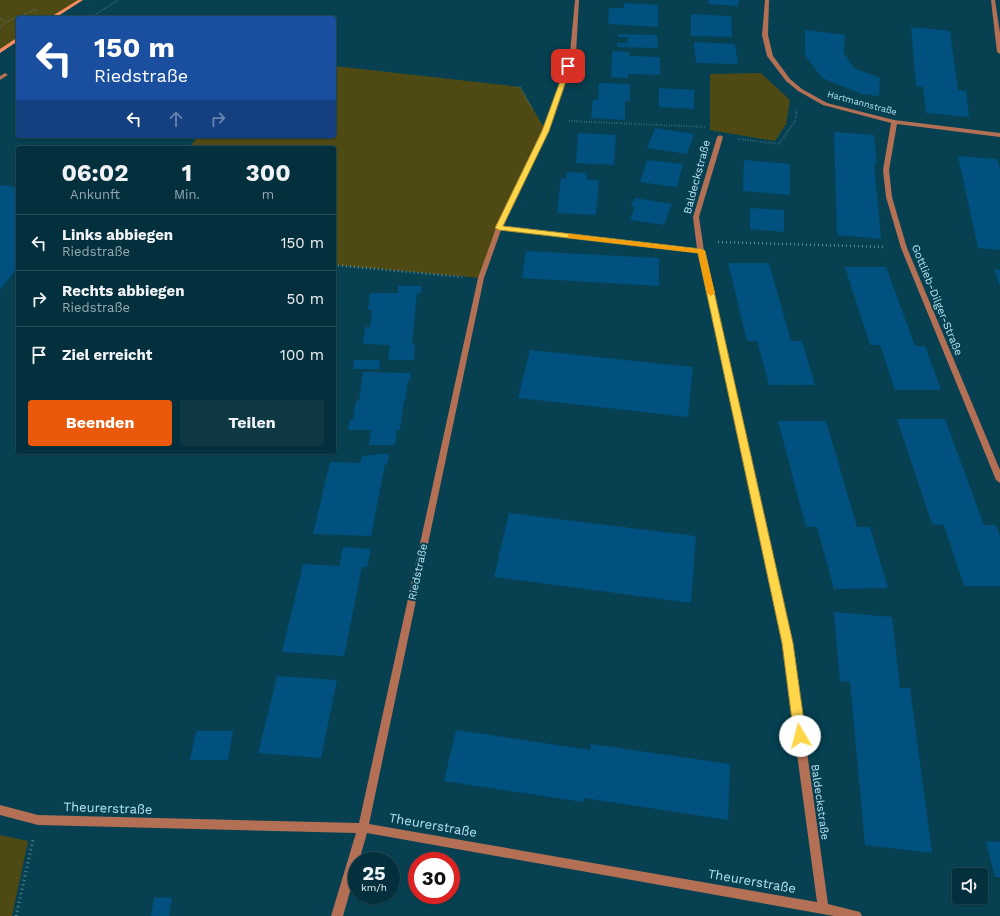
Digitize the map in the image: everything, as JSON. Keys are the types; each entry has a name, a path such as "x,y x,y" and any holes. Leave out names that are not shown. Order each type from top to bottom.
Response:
{"main road":[{"path":"55,16 81,0"},
{"path":"0,51 16,40"}],"street":[{"name":"Riedstraße","path":"337,916 363,828 480,278 499,228 550,120 573,53 577,0"},
{"name":"Hartmannstraße","path":"767,0 765,35 770,56 788,80 800,90 825,104 894,122 1000,135"},
{"path":"993,0 1000,52"},
{"name":"Gottlieb-Dilger-Straße","path":"894,122 886,170 889,197 904,248 1000,480"},
{"name":"Baldeckstraße","path":"720,137 696,217 701,251 787,643 823,908"},
{"path":"499,228 701,251"},
{"name":"Theurerstraße","path":"0,810 38,820 363,828 823,908 856,916"}],"path":[{"path":"93,16 118,0"},
{"path":"20,16 43,6"},
{"path":"0,27 16,18"},
{"path":"0,19 8,21"},
{"path":"550,120 706,127 720,137 779,144 795,121 800,90"},
{"path":"732,243 869,247"},
{"path":"336,265 480,278"},
{"path":"16,916 38,820"}],"shaded area":[{"path":"0,0 81,0 55,16 16,16 16,40 0,51"},
{"path":"336,66 520,87 546,131 499,228 481,278 336,265 336,146 190,146 196,138 336,138"},
{"path":"761,73 790,100 786,124 775,141 710,130 710,74"},
{"path":"0,835 28,841 12,916 0,916"}],"building":[{"path":"709,0 739,0 738,6 708,4"},
{"path":"624,3 658,5 658,27 608,24 609,8 624,8"},
{"path":"691,14 731,16 732,37 691,36"},
{"path":"911,27 950,31 958,90 966,91 969,117 926,113 923,87 916,86"},
{"path":"805,30 845,35 844,53 854,68 880,78 879,96 862,94 822,78 805,55"},
{"path":"618,34 657,35 658,48 617,47 617,43 627,43 628,37 618,37"},
{"path":"694,42 735,44 738,64 696,63"},
{"path":"612,51 629,52 629,56 660,57 660,75 628,74 628,78 611,77"},
{"path":"599,83 630,84 630,101 625,101 625,120 591,118 593,100 598,100"},
{"path":"659,88 694,90 694,109 659,107"},
{"path":"655,128 694,134 687,154 647,148"},
{"path":"834,132 874,135 877,164 874,163 881,239 837,235"},
{"path":"578,133 616,135 614,165 576,163"},
{"path":"958,156 997,159 1000,169 1000,250 978,248"},
{"path":"647,160 683,164 677,187 640,182"},
{"path":"744,160 790,164 790,195 743,191"},
{"path":"567,172 587,173 587,180 599,180 596,215 557,213 561,178 566,179"},
{"path":"0,185 16,187 16,270 0,290"},
{"path":"635,198 672,204 664,225 630,220 635,207 631,206"},
{"path":"750,208 784,210 784,232 750,229"},
{"path":"526,251 659,258 659,286 522,278"},
{"path":"728,263 769,263 791,341 802,341 815,385 769,385 757,341 747,341"},
{"path":"845,267 886,267 915,346 925,346 941,390 895,390 880,345 870,345"},
{"path":"994,269 1000,270 1000,286"},
{"path":"398,286 422,286 421,293 417,293 412,345 415,345 414,360 388,360 390,345 363,344 365,327 370,327 372,310 368,310 370,293 398,293"},
{"path":"530,350 693,367 688,417 518,398"},
{"path":"354,360 380,360 379,369 353,369"},
{"path":"363,372 411,373 410,381 408,380 400,430 397,430 395,445 369,445 371,430 348,430 350,420 353,420 356,401 359,401"},
{"path":"897,419 945,419 984,525 996,525 1000,536 1000,586 964,586 944,525 932,524"},
{"path":"778,421 826,421 857,527 870,527 888,588 834,589 817,527 806,527"},
{"path":"389,454 387,464 385,464 371,536 313,534 330,462 360,463 362,456"},
{"path":"509,513 696,536 691,603 494,577"},
{"path":"343,547 371,549 367,567 362,567 344,656 282,652 303,564 339,566"},
{"path":"834,612 892,617 900,688 910,688 932,853 865,845 850,682 840,681"},
{"path":"277,676 337,680 321,758 258,753"},
{"path":"456,730 590,750 591,744 730,764 728,820 584,798 583,802 444,781"},
{"path":"196,731 233,731 228,760 190,760"},
{"path":"986,841 1000,842 1000,877 995,877"},
{"path":"172,897 169,916 151,916 154,898"}],"slow traffic":[{"path":"570,236 701,251 711,293"}],"route":[{"path":"568,66 546,131 499,228 701,251 787,643 800,736"}]}
